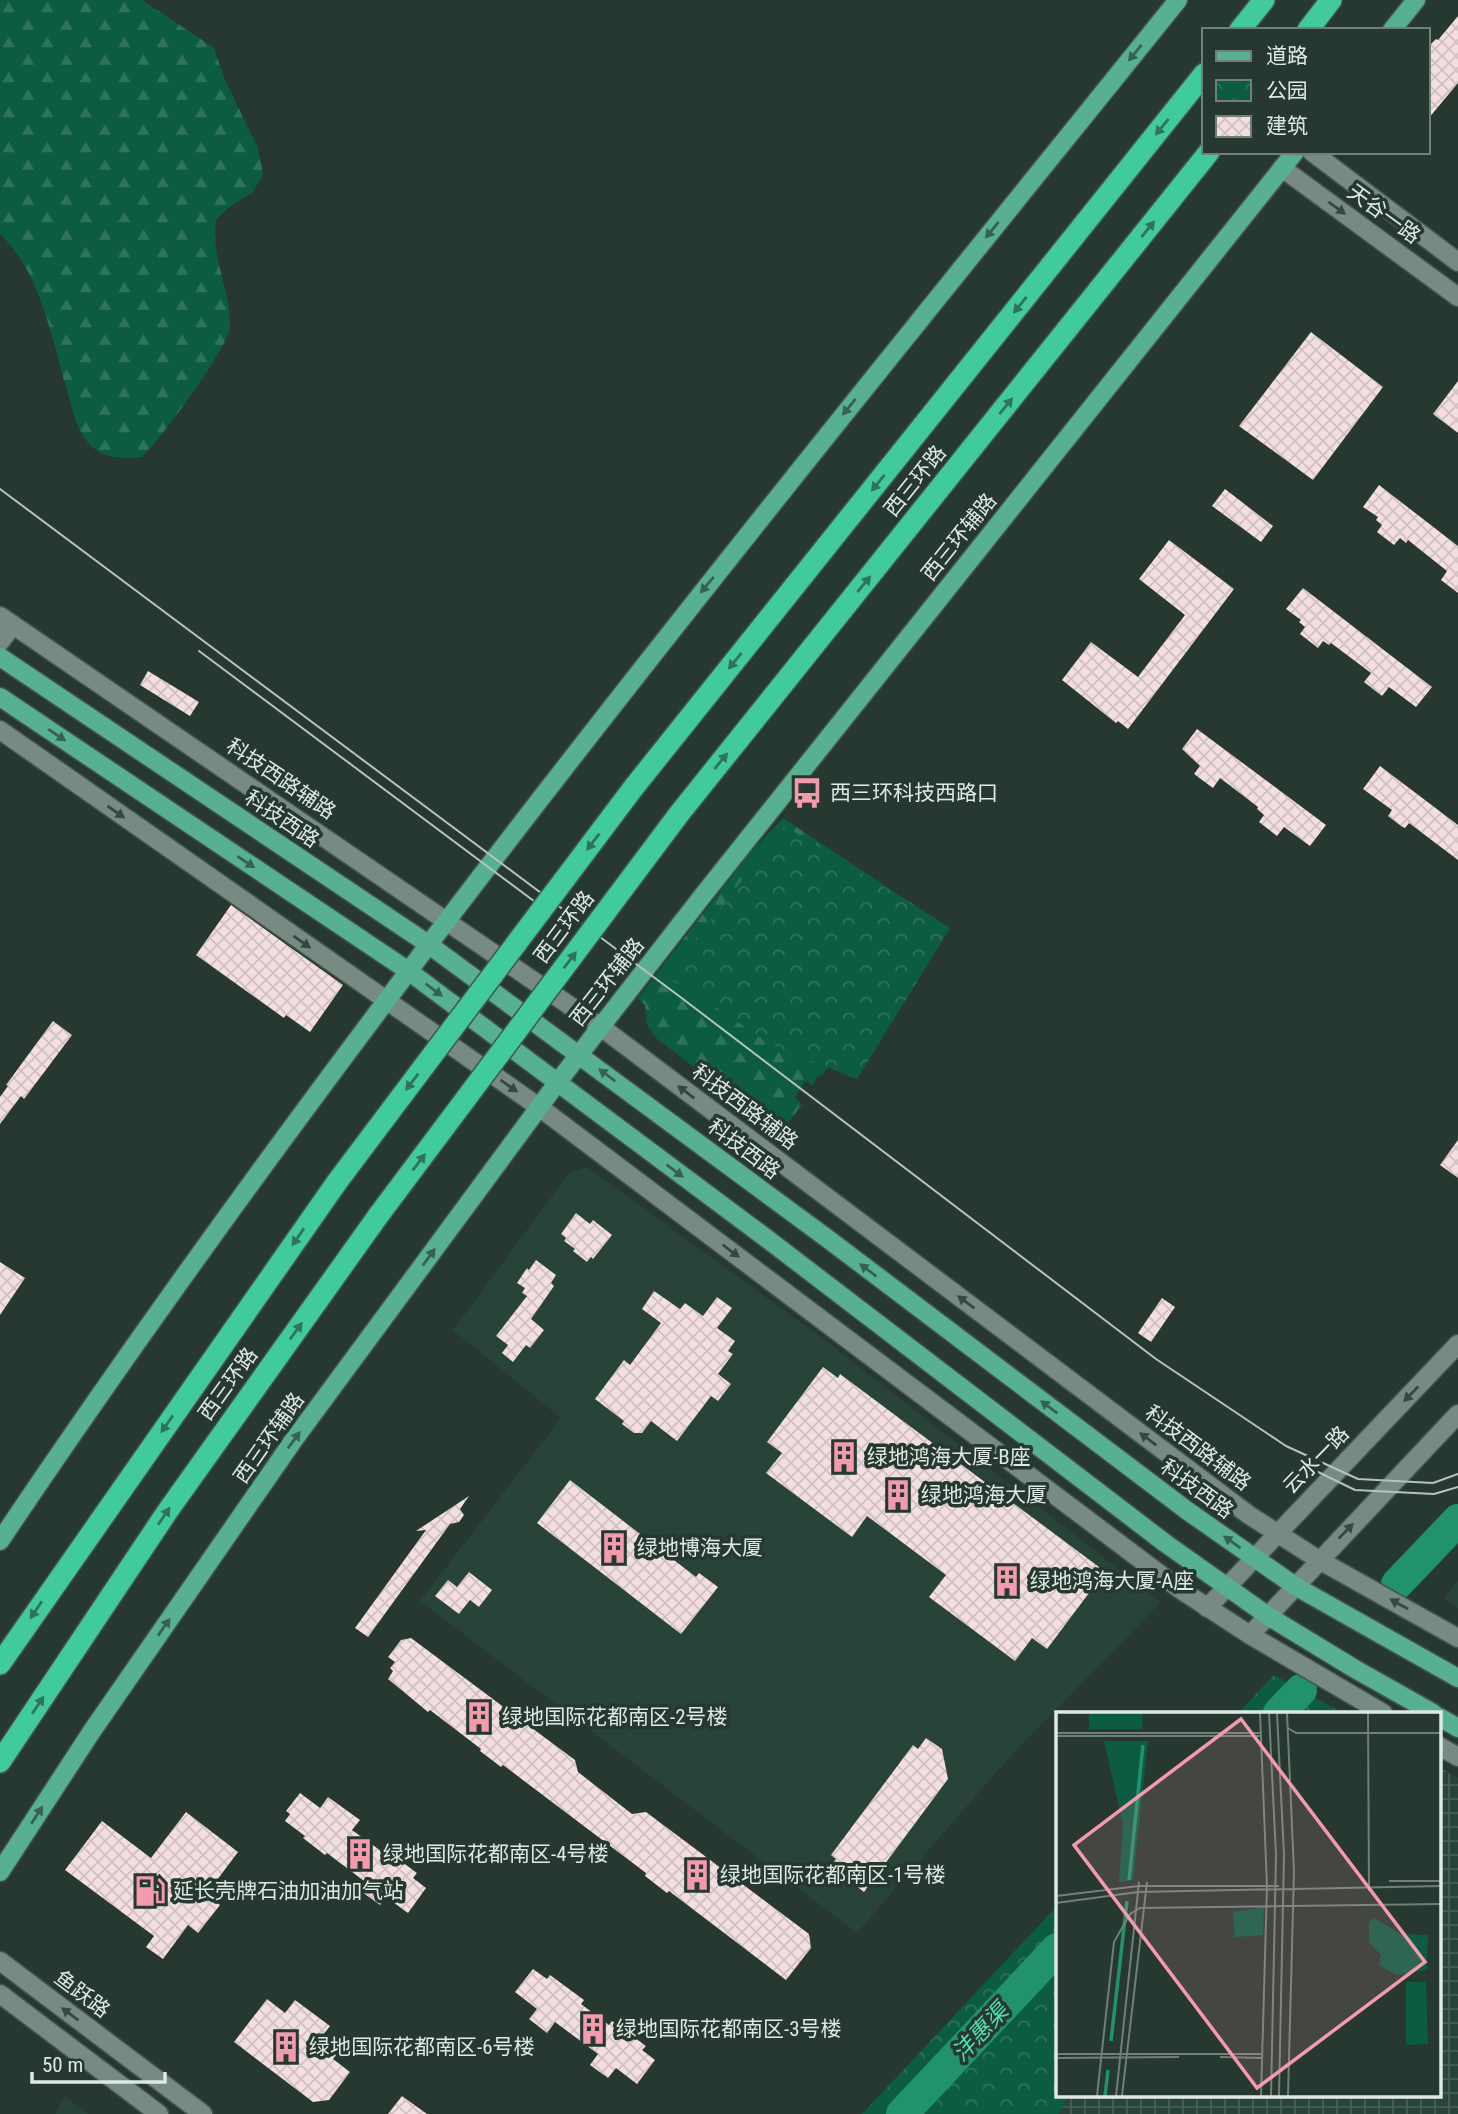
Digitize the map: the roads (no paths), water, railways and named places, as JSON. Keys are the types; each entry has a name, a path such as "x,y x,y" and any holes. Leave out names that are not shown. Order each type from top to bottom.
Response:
{"highway":[{"path":"1242,28 1264,0"},
{"path":"1310,28 1331,0"},
{"name":"西三环路","path":"0,1664 337,1182 634,787 1202,77"},
{"name":"西三环路","path":"0,1762 167,1511 378,1216 678,814 1207,154"}],"main road":[{"path":"0,1541 64,1446 407,970 690,605 1178,0"},
{"path":"1394,28 1416,0"},
{"name":"西三环辅路","path":"0,1872 92,1731 293,1441 557,1083 1293,154"},
{"name":"科技西路","path":"0,657 428,944 1254,1558 1295,1586 1458,1678"},
{"path":"0,697 407,970 766,1238 1165,1543 1227,1587 1268,1616 1431,1712"},
{"path":"1440,1718 1458,1727"}],"street":[{"name":"天谷一路","path":"1315,154 1458,261"},
{"name":"天谷一路","path":"1282,168 1458,298"},
{"name":"科技西路辅路","path":"6,621 600,1027 1239,1508 1319,1560 1458,1638"},
{"path":"0,642 6,621"},
{"path":"0,730 539,1107 1170,1582 1250,1635 1381,1712"},
{"name":"云水一路","path":"1208,1608 1458,1344"},
{"path":"1250,1635 1458,1414"},
{"path":"1440,1747 1458,1757"},
{"name":"鱼跃路","path":"0,1961 203,2114"},
{"path":"0,1994 159,2114"}],"waterway":[{"name":"沣惠渠","path":"1397,1584 1458,1520"},
{"name":"沣惠渠","path":"1280,1712 1301,1690"},
{"name":"沣惠渠","path":"902,2114 1056,1950"}],"tram line":[{"path":"0,489 679,996 1156,1359 1286,1446 1358,1479 1433,1483 1458,1474"},
{"path":"199,651 546,910"},
{"path":"1312,1469 1355,1490 1434,1494 1458,1487"}],"place":[{"name":"西三环科技西路口","path":"807,793"},
{"name":"绿地鸿海大厦-B座","path":"844,1457"},
{"name":"绿地鸿海大厦","path":"898,1495"},
{"name":"绿地博海大厦","path":"614,1548"},
{"name":"绿地鸿海大厦-A座","path":"1007,1581"},
{"name":"绿地国际花都南区-2号楼","path":"479,1717"},
{"name":"绿地国际花都南区-4号楼","path":"360,1854"},
{"name":"绿地国际花都南区-1号楼","path":"697,1875"},
{"name":"延长壳牌石油加油加气站","path":"150,1891"},
{"name":"绿地国际花都南区-3号楼","path":"593,2029"},
{"name":"绿地国际花都南区-6号楼","path":"286,2047"}]}
